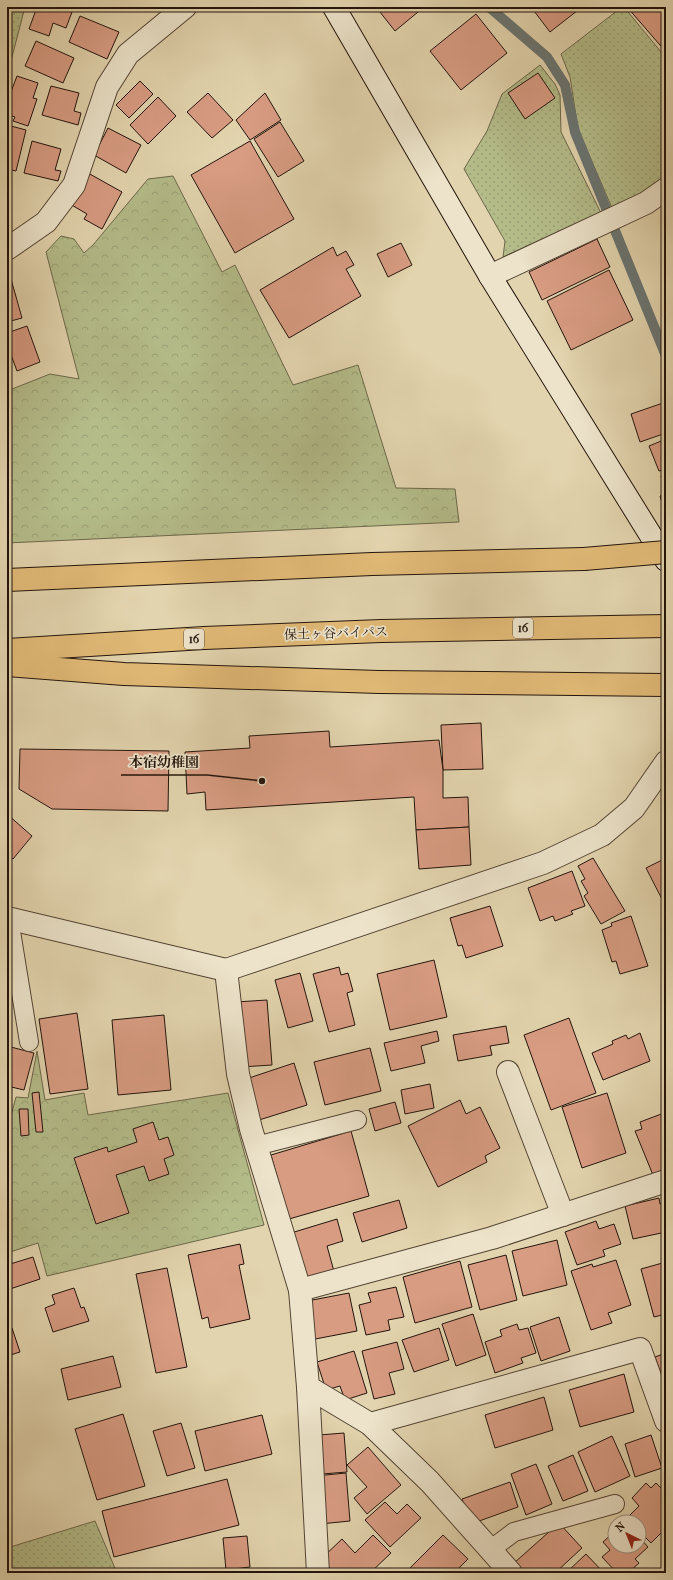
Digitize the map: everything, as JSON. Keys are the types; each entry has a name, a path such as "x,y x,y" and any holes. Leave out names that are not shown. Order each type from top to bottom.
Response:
{"highway":[{"path":"584,559 666,552"},
{"path":"7,580 372,564 584,559 666,559"},
{"name":"保土ヶ谷バイパス","path":"7,650 204,638 381,631 666,626"},
{"path":"7,665 124,674 378,682 666,685"}],"street":[{"path":"7,249 46,222 74,185 107,87 128,54 185,7"},
{"path":"334,7 490,276 666,559"},
{"path":"490,276 646,203 666,189"},
{"path":"8,918 226,970 543,863 602,835 634,808 666,762"},
{"path":"226,970 238,1074 256,1146 300,1290 308,1387 318,1573"},
{"path":"508,1072 563,1215"},
{"path":"300,1290 492,1238 666,1181"},
{"path":"370,1424 640,1349 666,1421"},
{"path":"308,1387 370,1424 430,1482 510,1573"}],"lane":[{"path":"8,918 29,1042"},
{"path":"256,1146 357,1120"},
{"path":"490,1550 514,1532 615,1504"}],"green space":[{"path":"7,7 25,7 7,76"},
{"path":"624,7 666,58 666,177 646,191 612,208 578,129 570,77 561,54"},
{"path":"540,65 555,84 560,95 561,132 601,213 503,257 505,241 464,169 487,131 502,94"},
{"path":"173,176 222,272 235,265 293,385 358,365 396,488 455,489 459,522 7,543 7,391 50,374 79,379 46,252 61,236 74,239 84,253 93,245 148,179"},
{"path":"37,1051 45,1100 84,1093 88,1115 228,1093 264,1225 47,1276 38,1243 7,1253 7,1130 16,1097 28,1098"},
{"path":"95,1521 117,1573 7,1573 7,1548"}],"building":[{"path":"37,7 62,7 72,12 66,28 53,23 49,36 29,29"},
{"path":"376,7 424,7 395,31"},
{"path":"531,7 582,7 550,32"},
{"path":"627,7 666,7 666,52"},
{"path":"476,14 507,53 461,90 430,51"},
{"path":"80,16 119,32 107,59 69,42"},
{"path":"36,41 74,58 63,83 25,66"},
{"path":"538,73 555,98 525,119 508,93"},
{"path":"17,76 38,83 33,98 37,99 28,126 13,121 15,117 9,115 11,108 7,106 7,102"},
{"path":"140,81 153,94 129,118 116,105"},
{"path":"51,86 79,93 74,111 81,113 78,125 42,115"},
{"path":"208,93 233,120 212,138 187,112"},
{"path":"265,93 281,120 250,140 236,120"},
{"path":"158,97 176,116 148,144 130,125"},
{"path":"280,122 304,161 278,177 254,139"},
{"path":"7,125 26,130 16,171 7,169"},
{"path":"108,128 141,145 126,173 94,155"},
{"path":"32,141 61,149 55,170 61,171 58,181 24,173"},
{"path":"250,141 294,219 235,253 191,175"},
{"path":"88,173 122,192 102,229 84,219 87,214 70,204"},
{"path":"597,239 610,267 542,300 529,272"},
{"path":"401,243 412,265 388,277 377,254"},
{"path":"333,247 337,256 346,251 354,265 346,269 361,296 289,338 260,290"},
{"path":"609,270 633,320 571,350 547,301"},
{"path":"11,279 22,318 7,322 7,280"},
{"path":"27,326 40,362 17,371 7,344 7,333"},
{"path":"663,403 666,412 666,433 640,442 631,414"},
{"path":"666,439 666,469 659,471 649,446"},
{"path":"666,475 666,494 661,476"},
{"path":"666,494 666,516 660,496"},
{"path":"481,723 483,769 443,770 441,725"},
{"path":"329,731 330,747 439,740 443,770 443,798 468,797 469,827 416,830 414,797 206,810 205,792 187,794 185,752 250,748 249,736"},
{"path":"20,749 169,751 168,811 52,809 19,789"},
{"path":"7,814 32,836 13,859 7,854"},
{"path":"469,827 471,865 419,869 416,830"},
{"path":"593,858 625,911 601,924 584,896 588,893 581,881 585,879 578,866"},
{"path":"666,858 666,907 646,868"},
{"path":"572,871 585,906 571,911 573,914 555,921 553,916 540,921 528,888"},
{"path":"490,906 503,946 466,958 462,945 458,946 450,918"},
{"path":"631,916 648,966 620,974 616,961 612,962 602,930 612,926 611,923"},
{"path":"434,960 447,1017 390,1030 377,974"},
{"path":"339,967 341,975 348,973 353,991 347,993 355,1025 329,1032 313,974"},
{"path":"300,973 313,1021 288,1028 275,980"},
{"path":"267,1000 272,1065 241,1067 236,1002"},
{"path":"77,1013 88,1089 50,1094 39,1019"},
{"path":"164,1015 171,1090 118,1095 112,1020"},
{"path":"569,1018 596,1093 551,1110 524,1035"},
{"path":"506,1026 509,1043 490,1046 492,1055 458,1061 453,1035"},
{"path":"437,1031 439,1041 421,1046 425,1063 391,1071 384,1043"},
{"path":"640,1033 650,1061 603,1080 592,1053 613,1044 612,1041 626,1035 628,1039"},
{"path":"7,1046 34,1053 24,1090 7,1086"},
{"path":"370,1048 381,1091 325,1105 314,1062"},
{"path":"294,1063 307,1105 259,1120 246,1079"},
{"path":"430,1084 434,1108 405,1114 401,1090"},
{"path":"39,1092 43,1132 36,1132 32,1093"},
{"path":"607,1093 626,1153 582,1168 562,1107"},
{"path":"460,1100 466,1114 480,1107 500,1148 485,1156 487,1162 438,1187 408,1126"},
{"path":"395,1102 401,1123 375,1131 369,1109"},
{"path":"19,1109 28,1109 29,1135 21,1136"},
{"path":"664,1113 666,1117 666,1170 653,1175 635,1131 642,1129 640,1122"},
{"path":"153,1122 159,1140 168,1137 174,1155 164,1159 169,1174 149,1181 144,1166 116,1175 129,1213 96,1224 74,1158 107,1147 108,1152 137,1142 133,1129"},
{"path":"351,1131 369,1196 289,1219 271,1155"},
{"path":"659,1198 660,1204 666,1202 666,1232 633,1239 625,1206"},
{"path":"399,1200 407,1228 362,1242 353,1213"},
{"path":"337,1219 343,1241 327,1246 335,1275 306,1284 291,1233"},
{"path":"596,1221 599,1229 614,1224 621,1244 603,1250 605,1256 577,1265 565,1232"},
{"path":"557,1240 567,1285 523,1296 512,1251"},
{"path":"240,1244 244,1264 239,1265 250,1319 210,1328 208,1317 202,1319 188,1255"},
{"path":"506,1255 517,1300 480,1310 468,1265"},
{"path":"33,1257 40,1279 7,1290 7,1265"},
{"path":"616,1260 631,1305 608,1313 612,1323 591,1330 571,1271 592,1264 593,1267"},
{"path":"460,1261 472,1307 415,1323 403,1277"},
{"path":"666,1262 666,1314 654,1317 641,1269"},
{"path":"167,1268 187,1367 156,1373 136,1274"},
{"path":"396,1287 404,1317 388,1320 390,1330 366,1335 359,1305 371,1302 368,1293"},
{"path":"74,1288 81,1308 84,1307 89,1321 53,1332 45,1308 55,1304 52,1295"},
{"path":"349,1293 357,1331 310,1340 302,1302"},
{"path":"473,1314 486,1355 456,1366 442,1324"},
{"path":"559,1317 570,1351 541,1361 530,1327"},
{"path":"517,1324 519,1330 528,1328 536,1353 521,1358 523,1363 495,1373 485,1342 502,1336 500,1330"},
{"path":"12,1328 20,1352 7,1356 7,1330"},
{"path":"439,1328 449,1360 414,1372 402,1340"},
{"path":"397,1342 404,1369 389,1373 395,1394 374,1399 362,1351"},
{"path":"354,1351 367,1393 345,1400 340,1386 326,1390 317,1362"},
{"path":"666,1353 666,1388 655,1357"},
{"path":"113,1356 121,1387 68,1400 61,1369"},
{"path":"624,1374 634,1412 580,1427 569,1390"},
{"path":"544,1397 553,1430 495,1448 485,1415"},
{"path":"123,1414 145,1486 97,1500 75,1429"},
{"path":"262,1415 272,1454 205,1471 195,1431"},
{"path":"181,1423 195,1468 167,1476 153,1431"},
{"path":"344,1433 347,1472 322,1474 319,1435"},
{"path":"651,1435 662,1468 635,1477 625,1444"},
{"path":"612,1436 630,1476 595,1492 578,1452"},
{"path":"368,1447 401,1485 367,1514 354,1498 367,1487 347,1465"},
{"path":"573,1455 588,1491 563,1501 548,1466"},
{"path":"536,1464 552,1504 526,1515 511,1474"},
{"path":"346,1473 350,1521 320,1524 315,1476"},
{"path":"227,1479 239,1525 114,1557 102,1511"},
{"path":"510,1482 518,1507 471,1524 462,1499"},
{"path":"646,1483 651,1488 656,1483 666,1493 666,1528 651,1543 647,1539 647,1514 631,1514 639,1506 632,1498"},
{"path":"385,1502 397,1514 407,1504 421,1518 390,1547 365,1520"},
{"path":"559,1523 582,1548 555,1573 552,1573 549,1570 546,1573 523,1573 514,1563"},
{"path":"373,1535 391,1553 370,1573 335,1573 321,1559 342,1539 355,1553"},
{"path":"443,1535 468,1559 454,1573 405,1573"},
{"path":"247,1536 250,1567 226,1570 223,1538"},
{"path":"607,1538 607,1547 603,1542"},
{"path":"607,1553 607,1554 640,1554 635,1559 639,1563 628,1573 617,1573 602,1557"},
{"path":"586,1554 604,1573 566,1573"}],"waterway":[{"path":"489,7 547,57 565,85 575,132 666,356"}],"place":[{"name":"本宿幼稚園","path":"262,781"}]}
